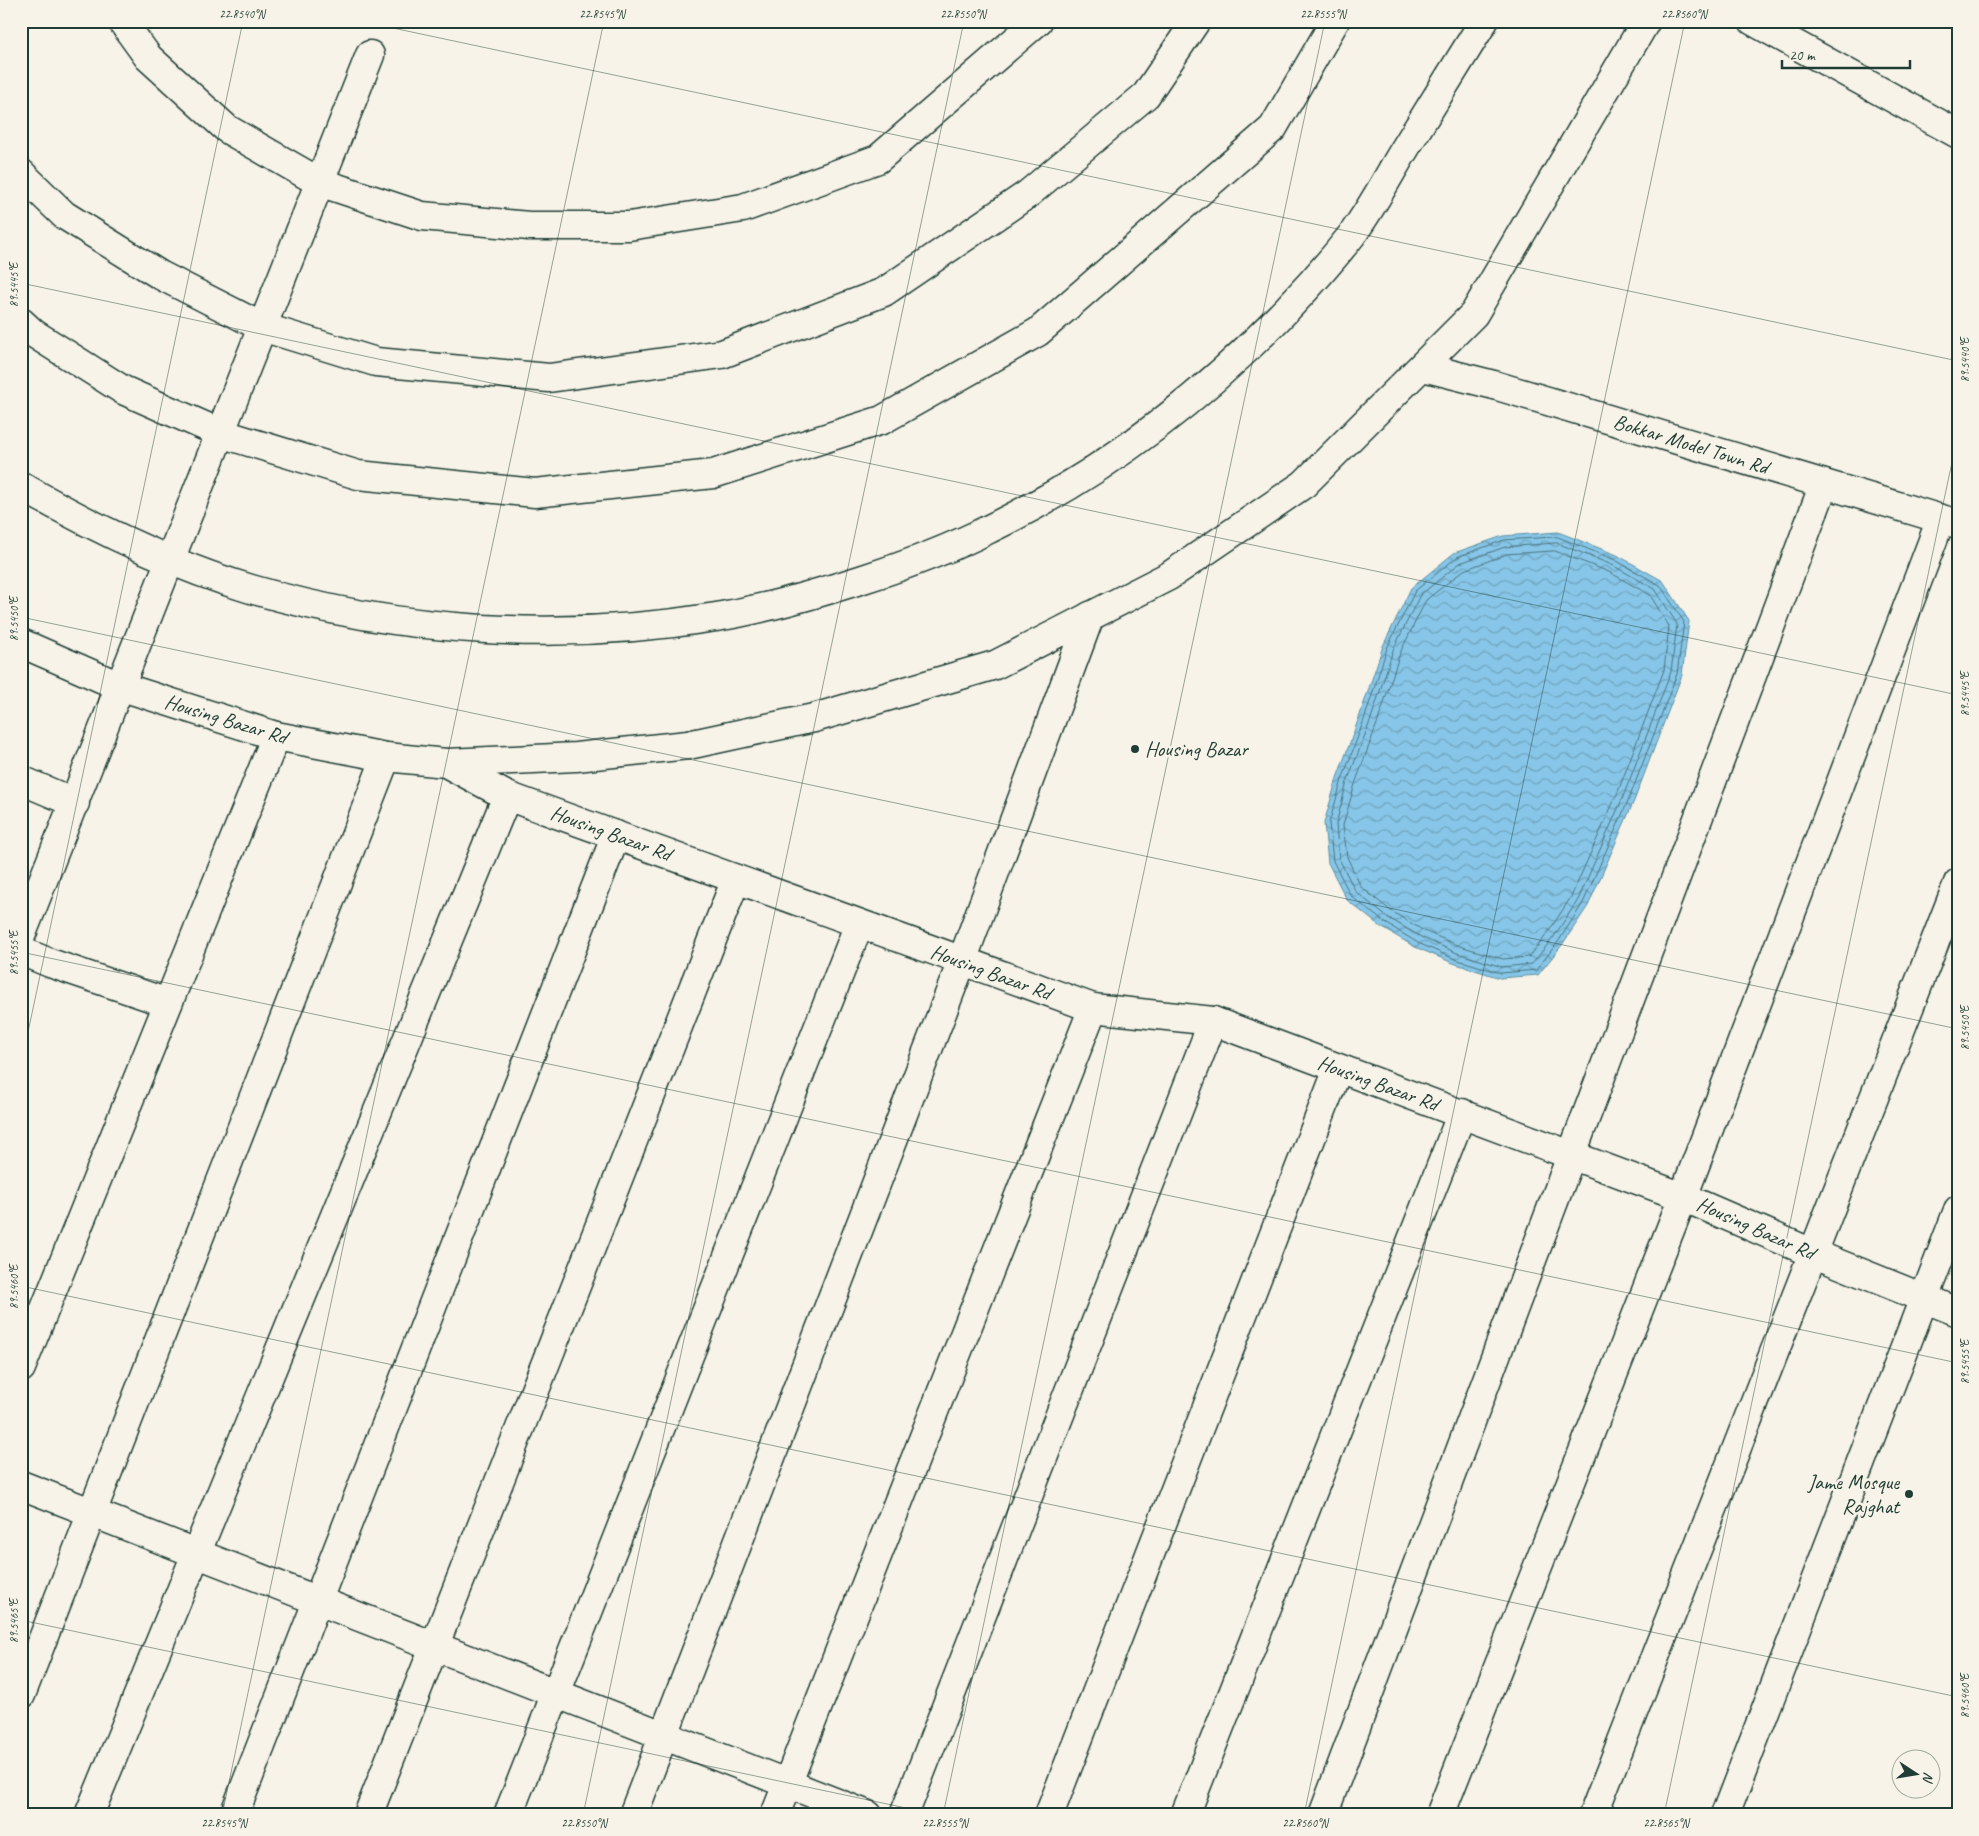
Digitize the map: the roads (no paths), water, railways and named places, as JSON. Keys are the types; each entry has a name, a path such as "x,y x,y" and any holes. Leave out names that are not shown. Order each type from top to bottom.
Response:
{"street":[{"path":"122,21 148,57 228,129 319,182 422,216 529,226 629,226 743,208 878,159 1038,21"},
{"path":"21,173 64,215 160,275 262,326 376,362 550,378 722,354 884,292 1028,194 1146,96 1196,21"},
{"path":"21,322 33,333 123,390 220,433 358,475 535,493 713,474 882,420 1038,332 1273,128 1335,21"},
{"path":"21,486 76,518 169,560 251,589 342,612 436,626 531,632 625,628 718,617 811,596 902,567 989,530 1072,484 1150,431 1224,372 1292,305 1353,233 1484,21"},
{"path":"446,763 576,758 688,745 814,718 995,665 1169,576 1304,484 1474,314 1646,21"},
{"path":"1753,21 1958,134"},
{"path":"21,936 370,55"},
{"name":"Bokkar Model Town Rd","path":"1423,367 1494,385 1949,522"},
{"path":"1323,1815 1824,484"},
{"path":"1440,1815 1949,522"},
{"path":"634,1815 962,961 1090,616"},
{"name":"Housing Bazar Rd","path":"21,643 119,686 276,736 386,756 446,763 507,796 1093,1008 1213,1021 1683,1197 1812,1253 1958,1312"},
{"path":"21,1368 276,736"},
{"path":"21,1695 386,756"},
{"path":"21,780 75,803"},
{"path":"89,1815 507,796"},
{"path":"234,1815 616,835"},
{"path":"368,1815 736,879"},
{"path":"1592,1815 1958,883"},
{"path":"508,1815 859,924"},
{"path":"21,951 50,963 168,1003"},
{"path":"775,1815 1093,1008"},
{"path":"904,1815 1213,1021"},
{"path":"1049,1815 1338,1068"},
{"path":"1185,1815 1462,1113"},
{"path":"1725,1815 1958,1210"},
{"path":"21,1485 868,1815"}],"water":[{"path":"1558,532 1617,555 1663,581 1689,621 1682,675 1634,801 1588,906 1562,945 1538,975 1500,978 1453,963 1415,947 1381,927 1347,900 1328,863 1324,823 1337,778 1383,646 1411,588 1454,553 1503,536"}],"place":[{"name":"Housing Bazar","path":"1135,749"},
{"name":"Jame Mosque Rajghat","path":"1909,1494"}]}
